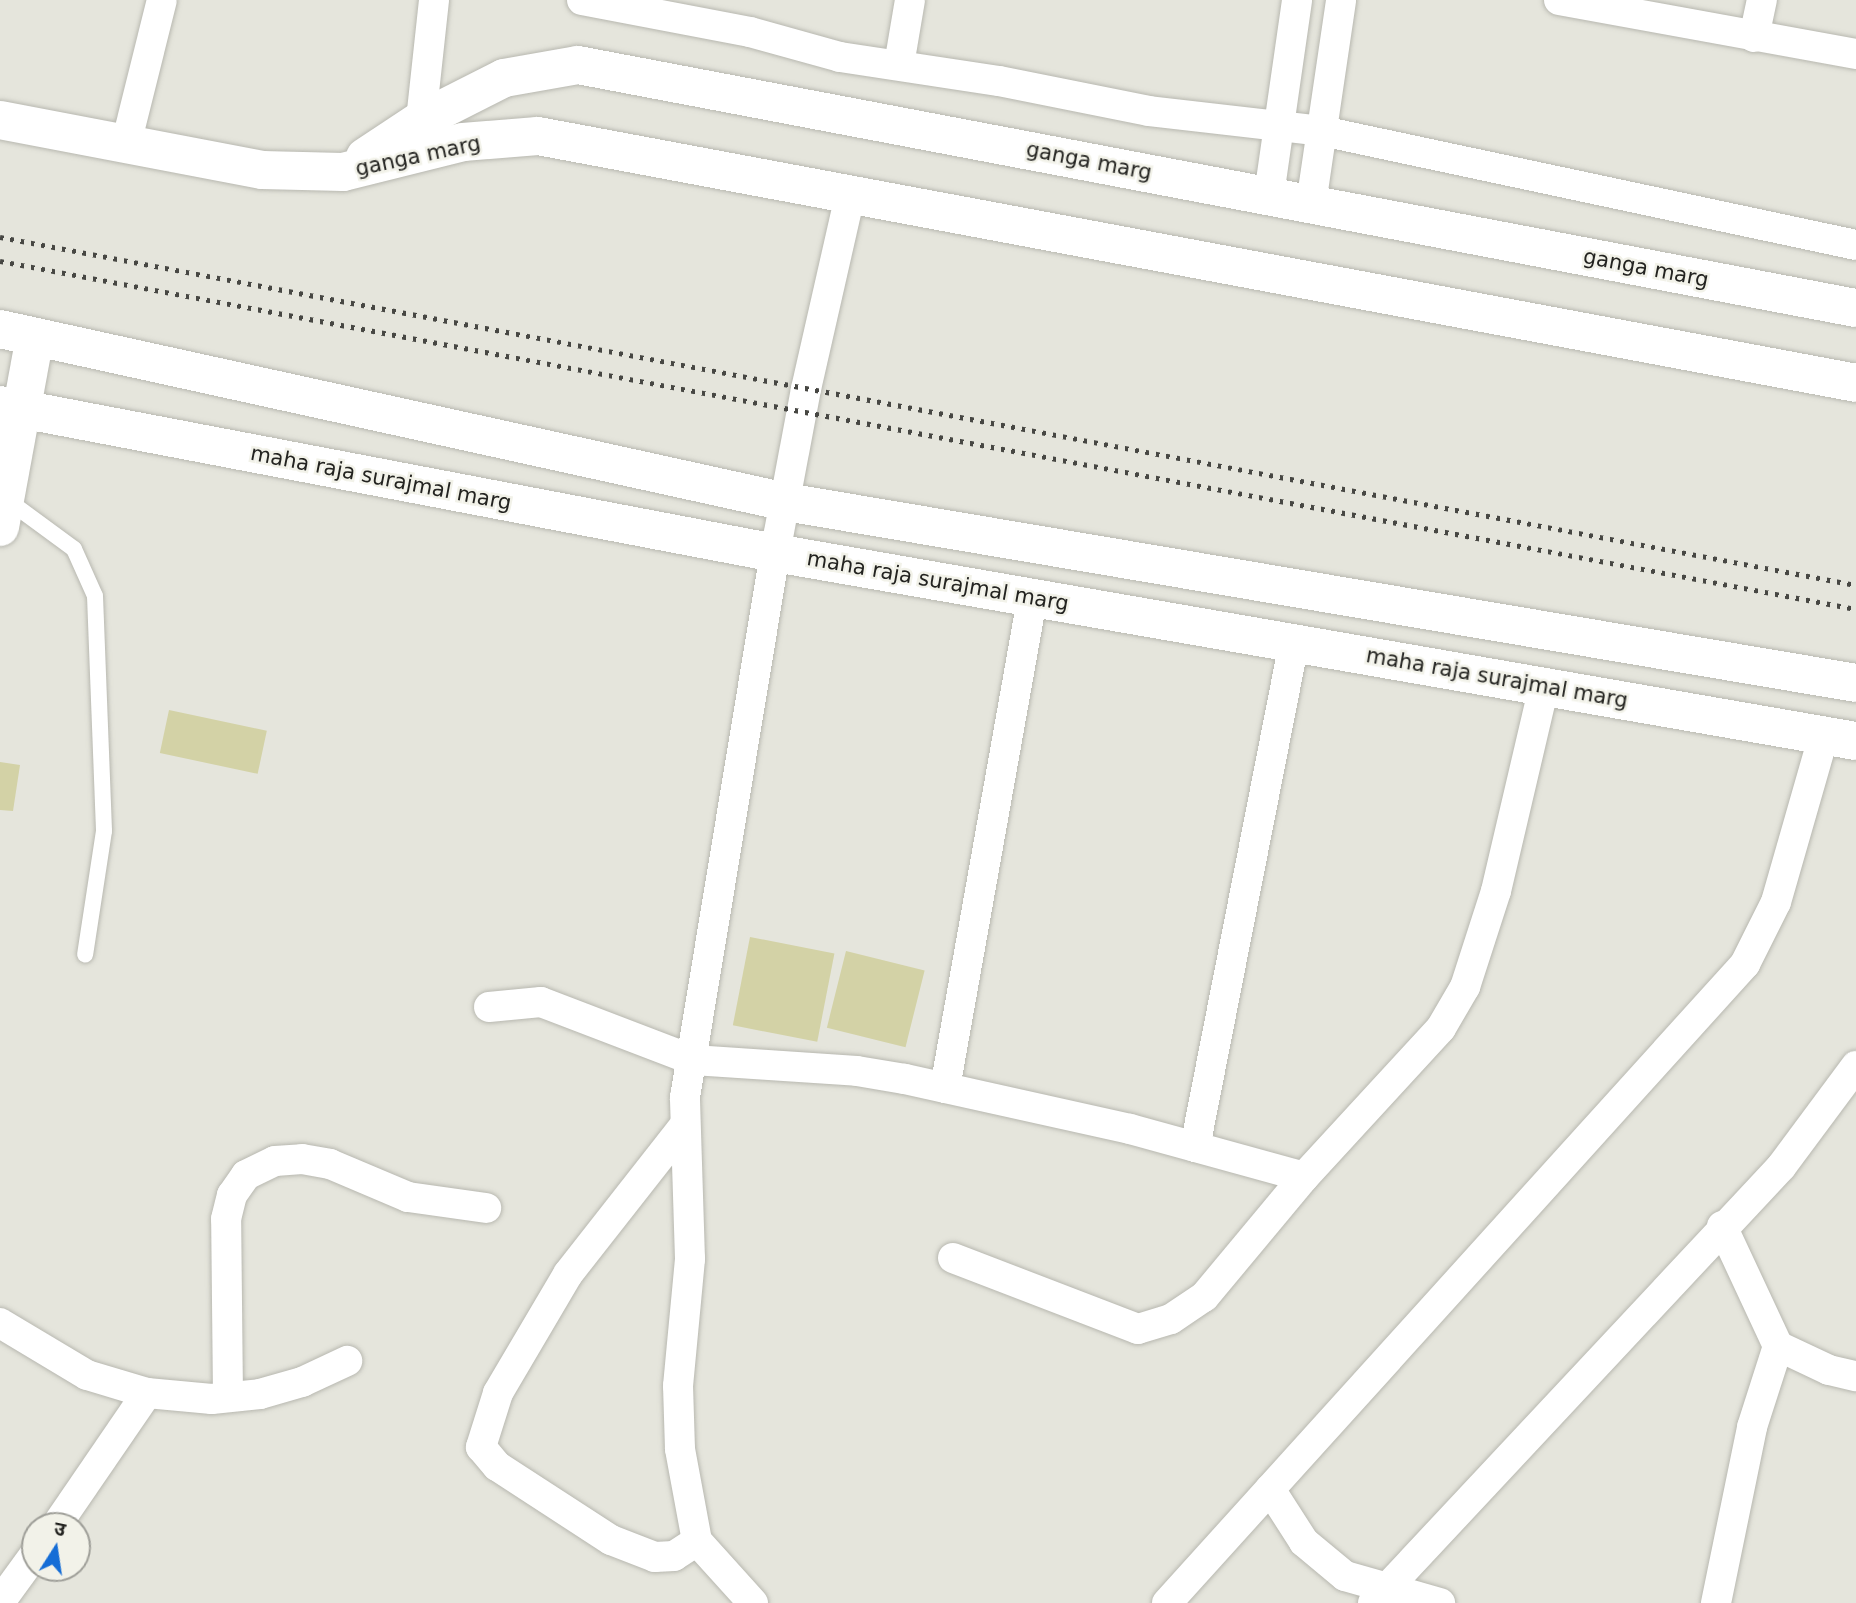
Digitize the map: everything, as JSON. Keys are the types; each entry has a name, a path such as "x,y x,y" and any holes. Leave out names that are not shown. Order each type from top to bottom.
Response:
{"street":[{"path":"127,144 162,0"},
{"path":"424,135 434,0"},
{"path":"582,0 750,32 840,57 899,65 1149,111 1279,123 1322,131 1856,245"},
{"path":"899,65 910,0"},
{"path":"1269,195 1297,0"},
{"path":"1311,204 1341,0"},
{"path":"1755,37 1762,0"},
{"path":"1578,2 1856,54"},
{"name":"ganga marg","path":"0,120 262,170 343,172 424,135 504,79 579,65 1856,308"},
{"name":"ganga marg","path":"424,135 463,142 538,136 1856,383"},
{"path":"753,1603 697,1541 680,1449 678,1386 690,1259 684,1126 775,554 806,389 850,195"},
{"path":"3,513 18,333 786,502 1856,682"},
{"name":"maha raja surajmal marg","path":"11,407 775,554 1840,738"},
{"path":"945,1088 1032,598"},
{"path":"1195,1147 1294,643"},
{"path":"953,1258 1138,1329 1171,1319 1203,1297 1304,1177 1441,1028 1465,987 1496,891 1544,687"},
{"path":"1167,1603 1745,964 1776,902 1840,738"},
{"path":"489,1007 524,1002 556,1005 693,1060 857,1071 945,1088 1195,1147 1304,1177"},
{"path":"1378,1596 1722,1226 1781,1167 1856,1066"},
{"path":"684,1126 568,1274 498,1393 481,1447 497,1466 611,1540 655,1557 674,1556 697,1541"},
{"path":"228,1397 226,1219 232,1195 246,1175 275,1161 302,1160 330,1164 408,1197 486,1208"},
{"path":"1722,1226 1778,1346 1829,1370 1856,1376"},
{"path":"0,1323 87,1375 147,1394 228,1397 302,1382 347,1361"},
{"path":"1716,1603 1752,1427 1778,1346"},
{"path":"66,1512 147,1394"},
{"path":"1270,1489 1304,1542 1331,1566 1378,1596 1440,1603"},
{"path":"0,1602 21,1573"}],"lane":[{"path":"3,513 74,549 95,596 104,831 85,955"}],"building":[{"path":"169,710 267,731 258,774 160,753"},
{"path":"0,762 20,765 13,811 0,810"},
{"path":"750,937 834,953 817,1042 733,1025"},
{"path":"846,951 925,971 905,1047 827,1028"}],"railway":[{"path":"0,237 1856,585"},
{"path":"0,261 1856,609"}]}
